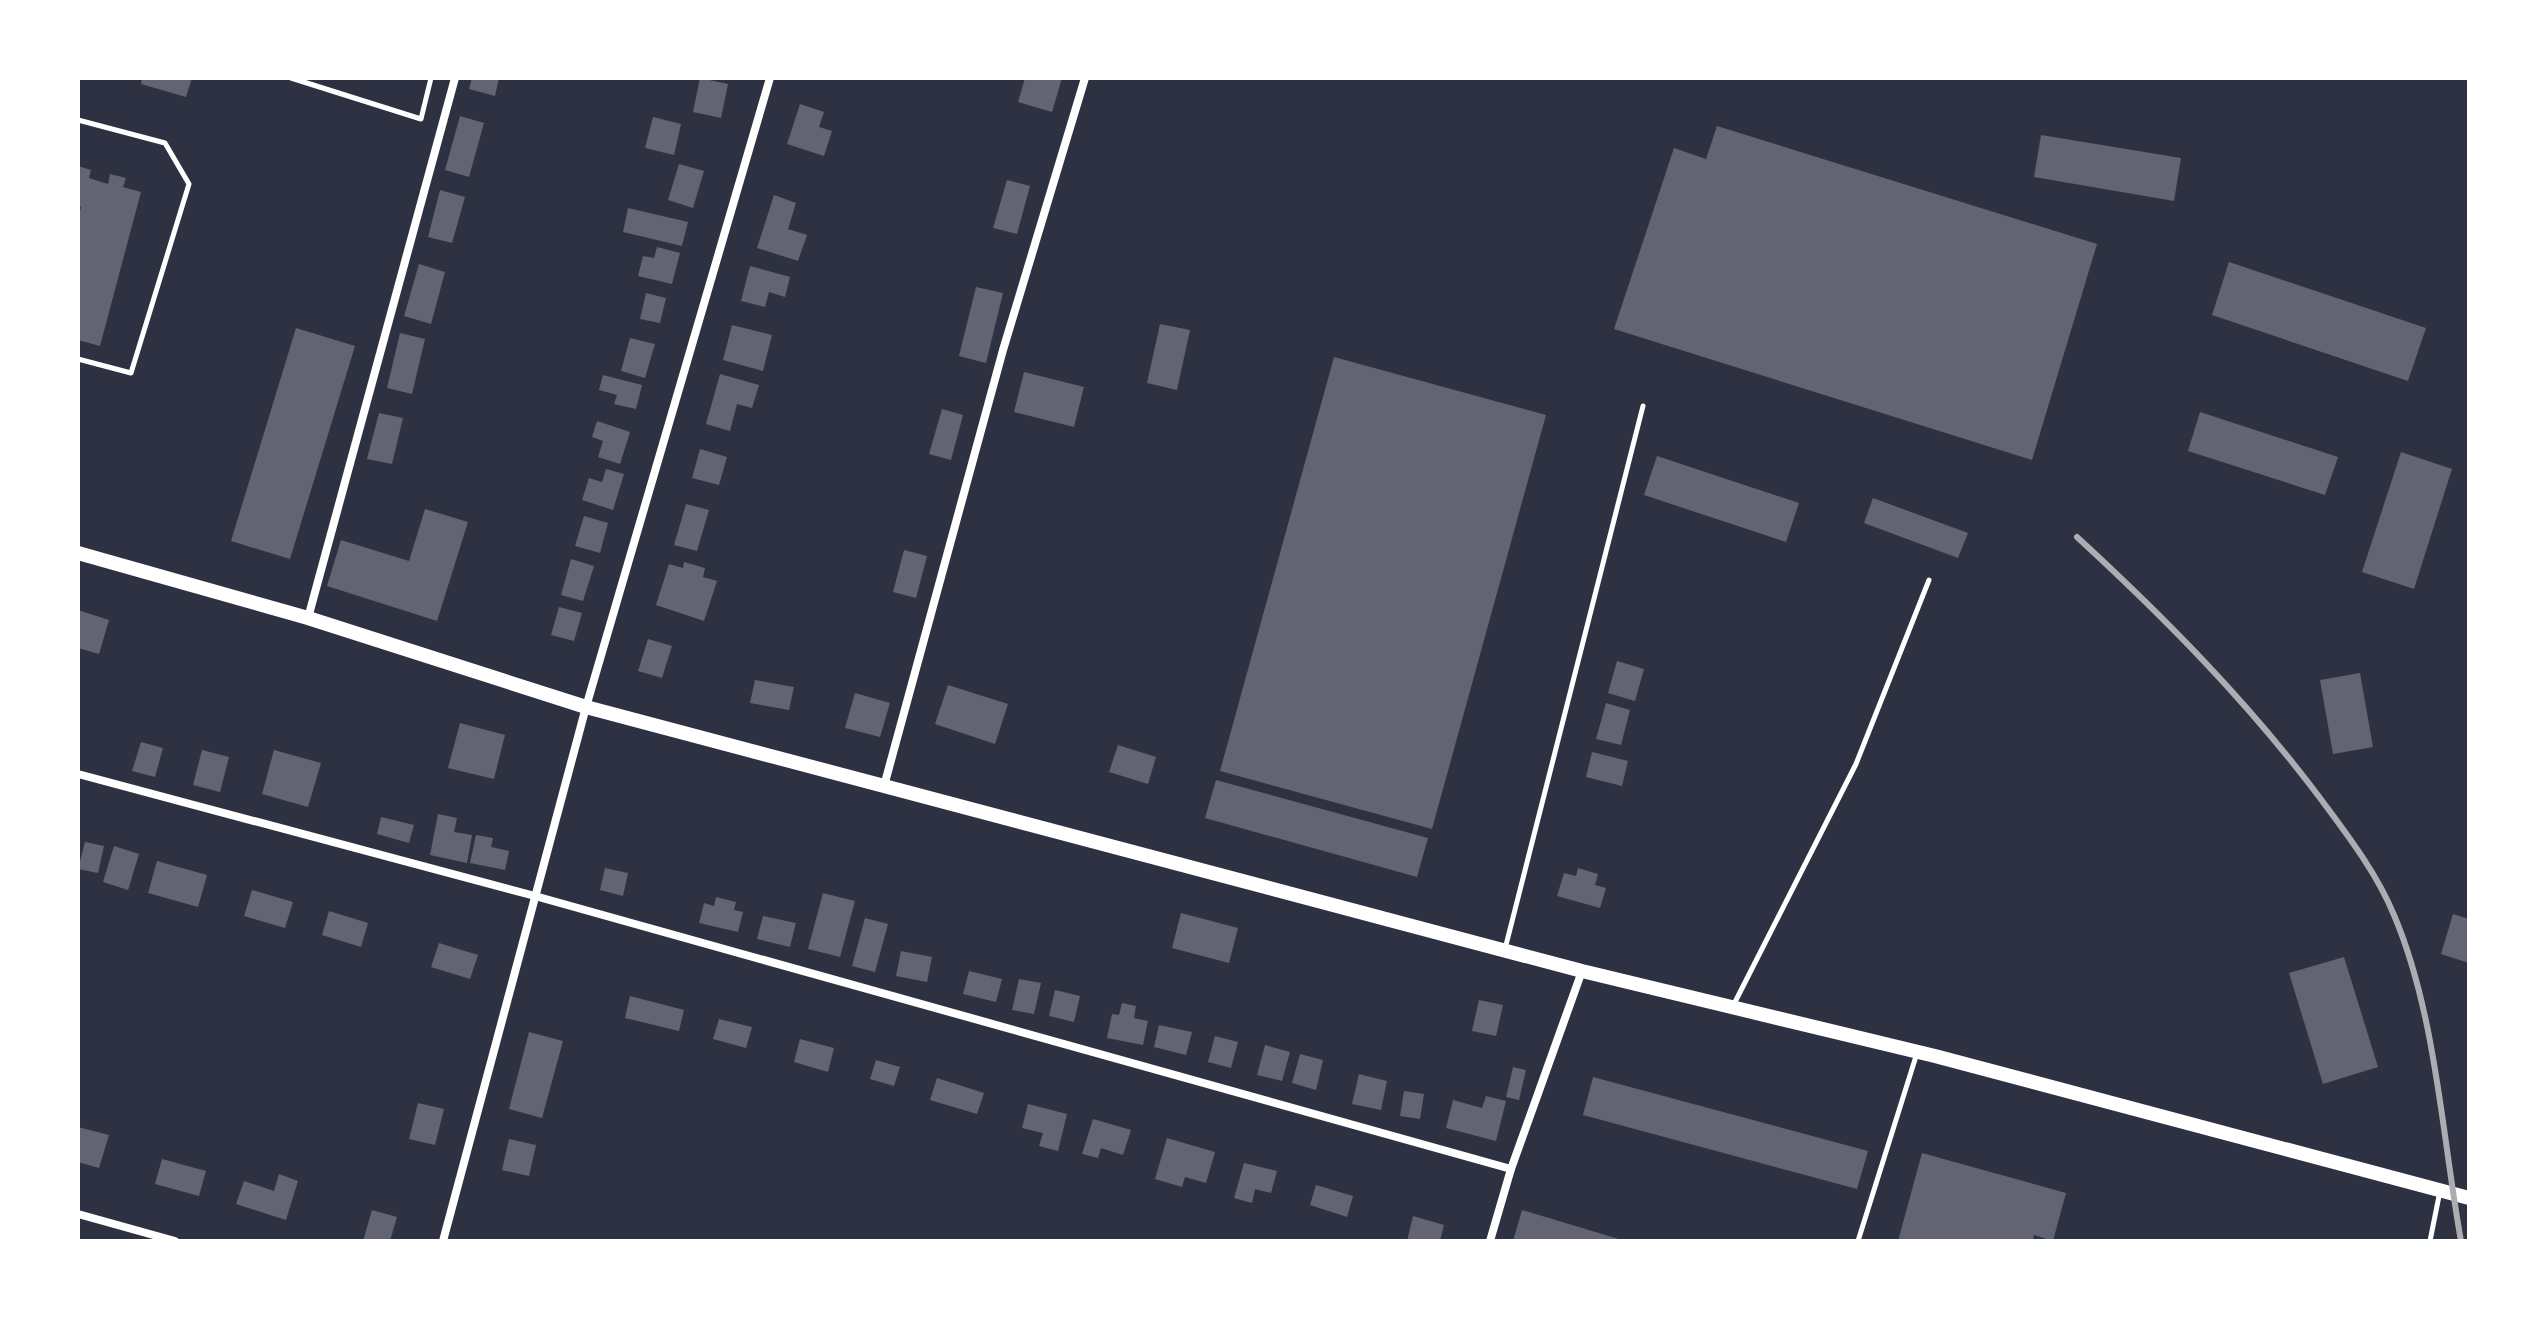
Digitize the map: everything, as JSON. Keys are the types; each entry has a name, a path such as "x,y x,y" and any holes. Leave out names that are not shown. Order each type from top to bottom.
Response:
{"street":[{"path":"308,618 455,78"},
{"path":"443,1241 586,707 770,78"},
{"path":"884,786 1003,350 1085,78"},
{"path":"78,553 308,618 586,707 1582,971 1917,1052 2469,1198"},
{"path":"78,774 535,896 1511,1169"},
{"path":"1490,1241 1511,1169 1582,971"},
{"path":"78,1214 175,1241"}],"lane":[{"path":"291,78 421,119 431,78"},
{"path":"78,120 165,143 189,184 131,373 78,359"},
{"path":"1504,950 1643,406"},
{"path":"1733,1007 1856,764 1929,580"},
{"path":"1858,1241 1917,1052"},
{"path":"2430,1241 2440,1190"}],"building":[{"path":"142,78 192,78 186,97 141,84"},
{"path":"472,78 499,78 495,96 469,89"},
{"path":"700,78 728,84 721,118 693,112"},
{"path":"1025,78 1062,78 1052,112 1018,102"},
{"path":"800,104 824,112 819,127 832,131 824,156 787,144"},
{"path":"460,116 484,123 469,177 445,170"},
{"path":"653,117 681,124 674,155 645,148"},
{"path":"1717,126 2097,244 2032,460 1614,329 1674,148 1706,159"},
{"path":"2041,135 2181,158 2174,201 2034,177"},
{"path":"679,164 704,171 693,208 668,200"},
{"path":"78,166 91,170 89,178 108,184 110,174 126,178 123,187 141,192 100,346 78,340 78,219 81,207 78,206"},
{"path":"1007,180 1030,186 1017,234 993,228"},
{"path":"440,190 465,197 452,243 428,237"},
{"path":"774,195 796,203 788,229 807,235 798,261 757,248"},
{"path":"628,208 688,222 682,246 623,232"},
{"path":"657,247 680,253 672,284 638,276 643,256 654,258"},
{"path":"2229,262 2426,328 2408,381 2212,315"},
{"path":"419,264 445,272 431,324 404,316"},
{"path":"750,266 790,277 785,297 769,292 765,307 741,301"},
{"path":"976,287 1003,293 986,363 959,356"},
{"path":"646,293 666,298 660,323 640,319"},
{"path":"1160,324 1190,330 1177,390 1147,383"},
{"path":"732,325 772,335 763,371 723,360"},
{"path":"296,328 355,346 290,559 231,541"},
{"path":"400,333 425,339 412,394 387,388"},
{"path":"630,338 655,344 645,378 621,371"},
{"path":"1334,357 1546,415 1432,829 1220,771"},
{"path":"1024,372 1084,387 1074,427 1014,412"},
{"path":"720,374 759,385 752,408 737,404 730,431 706,424"},
{"path":"603,375 642,385 636,409 614,404 617,395 599,390"},
{"path":"942,409 963,415 951,460 929,454"},
{"path":"2200,412 2338,457 2325,495 2188,451"},
{"path":"379,413 403,418 392,464 367,459"},
{"path":"597,421 630,432 620,464 598,457 603,441 592,437"},
{"path":"700,449 727,457 719,485 692,478"},
{"path":"2401,452 2452,469 2414,589 2362,572"},
{"path":"1657,456 1799,503 1786,542 1644,495"},
{"path":"606,469 624,474 613,510 582,500 589,478 602,482"},
{"path":"1873,498 1968,533 1958,558 1864,523"},
{"path":"686,504 709,510 697,551 674,545"},
{"path":"425,509 468,522 437,621 327,586 341,540 409,561"},
{"path":"584,516 608,523 600,553 575,546"},
{"path":"904,550 927,556 916,598 893,592"},
{"path":"571,559 594,566 583,601 561,595"},
{"path":"684,562 705,568 703,577 717,581 704,621 656,605 669,564 683,568"},
{"path":"559,607 582,613 574,641 551,635"},
{"path":"78,610 109,620 99,654 78,648"},
{"path":"648,639 672,646 662,678 638,671"},
{"path":"1617,661 1644,669 1635,701 1608,693"},
{"path":"2360,673 2373,747 2333,754 2320,680"},
{"path":"755,680 794,687 789,710 750,703"},
{"path":"948,685 1008,704 995,744 935,724"},
{"path":"855,693 890,703 880,737 845,728"},
{"path":"1606,703 1630,710 1621,745 1596,739"},
{"path":"460,723 505,735 494,779 448,768"},
{"path":"141,742 163,748 155,777 132,771"},
{"path":"1118,745 1156,757 1148,784 1109,772"},
{"path":"202,750 229,757 220,792 193,785"},
{"path":"274,750 321,763 308,807 262,794"},
{"path":"1592,752 1628,761 1622,786 1586,777"},
{"path":"1216,780 1428,838 1417,877 1205,818"},
{"path":"438,814 457,818 454,832 472,835 467,863 430,855"},
{"path":"381,817 414,825 409,843 377,834"},
{"path":"476,835 493,838 491,847 509,851 505,870 470,863"},
{"path":"85,842 104,846 98,873 78,869"},
{"path":"114,846 139,854 128,890 103,882"},
{"path":"157,861 207,875 198,907 148,893"},
{"path":"605,868 628,873 623,896 600,890"},
{"path":"1578,868 1598,874 1595,885 1606,888 1600,908 1557,896 1564,873 1576,876"},
{"path":"252,890 293,902 285,928 244,916"},
{"path":"823,893 855,901 840,957 808,949"},
{"path":"716,897 736,902 734,910 743,912 738,932 699,923 704,903 714,906"},
{"path":"329,911 368,923 361,947 322,935"},
{"path":"1181,913 1238,928 1229,963 1172,948"},
{"path":"2453,914 2469,919 2469,963 2441,954"},
{"path":"763,916 796,923 790,947 757,939"},
{"path":"865,918 888,924 875,972 852,966"},
{"path":"439,943 478,955 470,979 431,967"},
{"path":"901,951 932,957 927,982 896,976"},
{"path":"2344,957 2378,1067 2323,1084 2289,973"},
{"path":"969,971 1002,979 996,1002 963,994"},
{"path":"1019,979 1041,983 1034,1014 1012,1010"},
{"path":"1055,990 1080,996 1074,1022 1049,1016"},
{"path":"630,996 684,1010 679,1031 625,1018"},
{"path":"1479,1000 1503,1005 1496,1036 1472,1031"},
{"path":"1122,1003 1136,1006 1134,1018 1148,1021 1143,1045 1107,1038 1112,1014 1119,1015"},
{"path":"719,1019 752,1027 746,1048 713,1039"},
{"path":"1159,1025 1192,1032 1186,1055 1154,1047"},
{"path":"529,1032 563,1041 542,1118 509,1109"},
{"path":"1215,1036 1238,1042 1231,1068 1208,1062"},
{"path":"800,1039 834,1048 828,1072 794,1062"},
{"path":"1265,1045 1290,1052 1282,1081 1257,1075"},
{"path":"1300,1054 1323,1060 1316,1090 1292,1083"},
{"path":"876,1060 900,1067 894,1086 870,1079"},
{"path":"1513,1067 1526,1070 1519,1100 1506,1097"},
{"path":"1359,1074 1387,1081 1381,1110 1352,1104"},
{"path":"1593,1077 1868,1151 1857,1189 1583,1115"},
{"path":"937,1078 984,1093 977,1114 930,1100"},
{"path":"1404,1091 1424,1094 1420,1119 1400,1116"},
{"path":"1486,1096 1506,1101 1496,1141 1446,1128 1453,1100 1482,1108"},
{"path":"418,1103 444,1109 435,1145 409,1139"},
{"path":"1028,1104 1067,1114 1058,1151 1039,1146 1043,1133 1022,1128"},
{"path":"1093,1119 1131,1130 1123,1155 1101,1148 1098,1158 1082,1154"},
{"path":"78,1127 109,1135 99,1168 78,1162"},
{"path":"1167,1138 1215,1152 1206,1183 1185,1177 1182,1187 1155,1179"},
{"path":"509,1139 536,1145 529,1176 502,1170"},
{"path":"1922,1153 2066,1193 2053,1241 2034,1235 2033,1241 1898,1241"},
{"path":"162,1159 206,1171 199,1196 155,1184"},
{"path":"1244,1163 1277,1171 1271,1193 1255,1189 1252,1203 1234,1198"},
{"path":"279,1174 298,1181 286,1220 236,1204 244,1181 274,1191"},
{"path":"1316,1185 1353,1196 1347,1217 1310,1205"},
{"path":"372,1210 397,1217 390,1241 363,1241"},
{"path":"1522,1210 1622,1240 1622,1241 1513,1241"},
{"path":"1413,1216 1444,1225 1440,1241 1407,1241"}],"railway":[{"path":"2077,537 2174,630 2264,728 2330,812 2379,884 2394,915 2420,993 2461,1241"}]}
